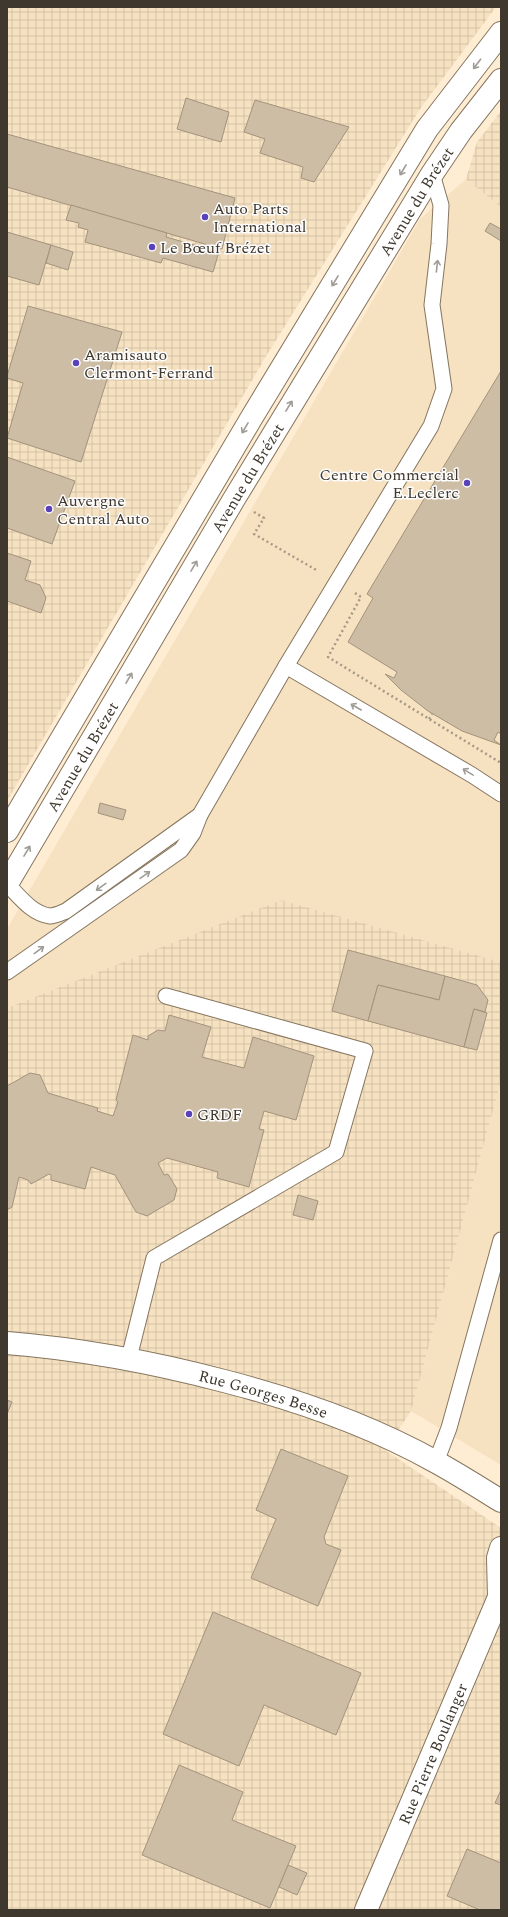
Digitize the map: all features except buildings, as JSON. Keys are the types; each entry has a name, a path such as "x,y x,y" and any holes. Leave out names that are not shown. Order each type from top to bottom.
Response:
{"street":[{"name":"Avenue du Brézet","path":"7,831 252,417 428,130 501,33"},
{"name":"Avenue du Brézet","path":"7,884 234,499 432,174 461,131 501,80"},
{"name":"Rue Georges Besse","path":"7,1343 58,1348 128,1358 183,1370 287,1398 351,1422 436,1462 501,1501"},
{"name":"Rue Pierre Boulanger","path":"366,1910 500,1596 498,1558 501,1548"}],"lane":[{"path":"7,972 181,850 193,833 200,815 286,666 431,426 444,389 432,304 439,244 441,205 432,174"},
{"path":"286,666 472,774 501,794"},
{"path":"7,884 31,908 40,913 51,916 66,911 200,815"},
{"path":"128,1358 154,1258 336,1152 365,1051 166,996"},
{"path":"436,1462 449,1428 501,1240"}],"path":[{"path":"234,499 264,518 254,534 361,597 328,657 501,763"},
{"path":"429,719 432,714"}],"shaded area":[{"path":"7,7 496,7 420,109 265,358 7,801"},
{"path":"501,111 501,207 466,179 477,142"},
{"path":"466,179 501,207 501,962 281,900 7,1008 7,929 420,219"},
{"path":"281,900 501,962 501,1081 411,1411 385,1450 501,1528 501,1910 7,1910 7,1008"},
{"path":"501,1081 501,1465 411,1411"}],"place":[{"name":"Auto Parts International","path":"205,217"},
{"name":"Le Bœuf Brézet","path":"152,247"},
{"name":"Aramisauto Clermont-Ferrand","path":"76,363"},
{"name":"Centre Commercial E.Leclerc","path":"467,483"},
{"name":"Auvergne Central Auto","path":"49,509"},
{"name":"GRDF","path":"189,1114"}]}
